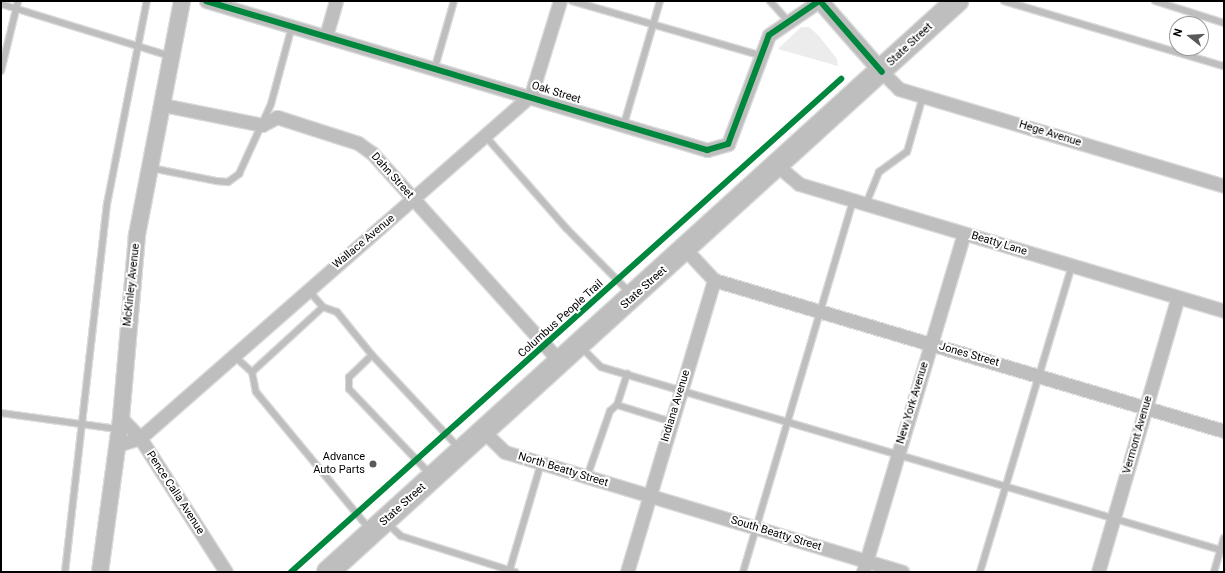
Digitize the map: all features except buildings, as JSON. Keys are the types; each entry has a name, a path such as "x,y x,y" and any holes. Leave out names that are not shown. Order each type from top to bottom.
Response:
{"highway":[{"name":"State Street","path":"328,572 779,167 958,1"}],"street":[{"name":"McKinley Avenue","path":"100,572 120,423 129,299 150,168 182,1"},
{"name":"Oak Street","path":"206,1 435,67 707,150 728,144 739,122 759,55 769,35 786,20 820,1"},
{"path":"326,36 336,1"},
{"name":"Wallace Avenue","path":"117,445 140,438 233,354 487,138 531,96 560,1"},
{"path":"820,1 882,72"},
{"name":"Hege Avenue","path":"882,72 899,89 1224,186"},
{"path":"163,105 262,125"},
{"name":"Dahn Street","path":"262,125 277,117 358,143 372,153 561,363"},
{"name":"Beatty Lane","path":"779,167 799,184 1224,311"},
{"name":"New York Avenue","path":"865,567 964,234"},
{"path":"686,250 714,280"},
{"name":"Jones Street","path":"714,280 1224,431"},
{"name":"Indiana Avenue","path":"627,572 714,280"},
{"name":"Vermont Avenue","path":"1098,572 1178,297"},
{"name":"Pence Calla Avenue","path":"120,423 140,438 226,572"},
{"name":"North Beatty Street","path":"484,432 504,452 650,496"},
{"name":"South Beatty Street","path":"650,496 756,528 865,567 902,572"}],"lane":[{"path":"65,572 107,204 147,1"},
{"path":"435,67 454,1"},
{"path":"572,1 654,23 759,55"},
{"path":"624,124 660,1"},
{"path":"770,1 786,20"},
{"path":"1004,1 1224,66"},
{"path":"1155,1 1224,23"},
{"path":"1,4 17,4 172,56"},
{"path":"1,71 17,4"},
{"path":"150,168 228,182 239,174 262,125 292,26"},
{"path":"866,204 879,172 907,152 923,96"},
{"path":"487,138 566,228 634,297"},
{"path":"743,572 853,200"},
{"path":"980,572 1072,266"},
{"path":"308,290 323,307 337,312 372,355 462,451"},
{"path":"252,372 323,307"},
{"path":"580,346 601,367 682,389 1222,551"},
{"path":"233,354 252,372 256,392 379,527 401,536 511,571 541,464"},
{"path":"372,355 349,377 349,389 434,477"},
{"path":"587,477 610,411 617,405 627,374"},
{"path":"617,405 672,422"},
{"path":"1,412 81,424 120,423"},
{"path":"1214,572 1222,551 1224,538"}],"shaded area":[{"path":"801,27 809,27 819,36 837,59 838,66 778,49"}],"cycle path":[{"path":"206,1 707,150 728,144 769,35 819,1"},
{"path":"820,1 882,72"},
{"name":"Columbus People Trail","path":"291,572 841,79"}],"place":[{"name":"Advance Auto Parts","path":"373,464"}]}
